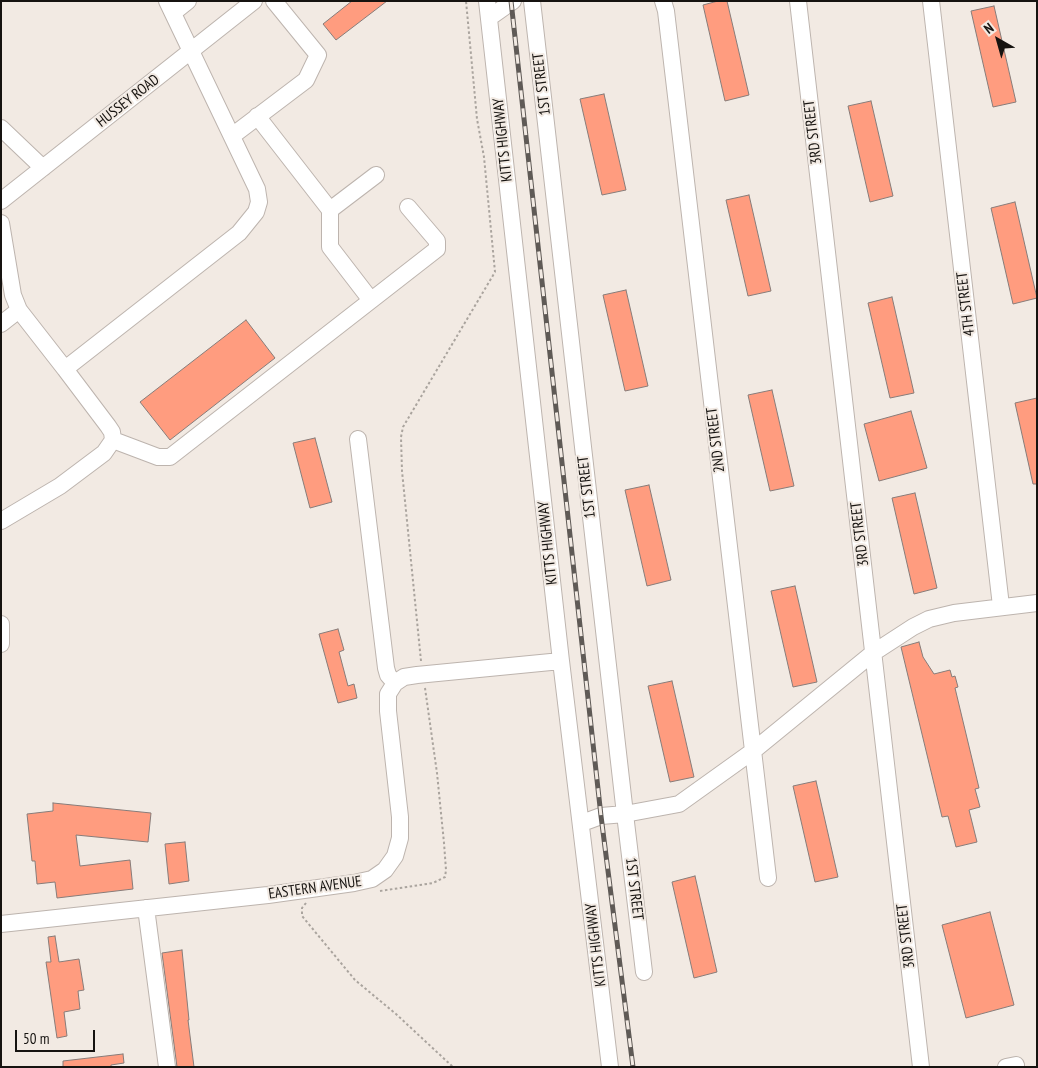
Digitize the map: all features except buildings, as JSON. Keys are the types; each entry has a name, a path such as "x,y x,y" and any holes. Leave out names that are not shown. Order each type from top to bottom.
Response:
{"street":[{"path":"65,369 239,234 256,212 259,202 257,189 170,7 188,1"},
{"path":"232,136 306,80 318,55 274,1"},
{"name":"KITTS HIGHWAY","path":"487,1 610,1067"},
{"path":"489,18 513,1"},
{"name":"1ST STREET","path":"532,1 644,972"},
{"name":"2ND STREET","path":"663,1 666,11 768,878"},
{"name":"3RD STREET","path":"798,1 921,1067"},
{"name":"4TH STREET","path":"931,1 1001,606"},
{"name":"HUSSEY ROAD","path":"1,201 254,2"},
{"path":"257,116 330,210 330,247 370,300"},
{"path":"1,128 43,168"},
{"path":"330,210 376,175"},
{"path":"112,440 158,457 170,457 437,248 437,241 408,207"},
{"path":"1,223 13,295 19,310 112,432 112,440 104,453 60,486 1,521"},
{"path":"1,324 19,310"},
{"path":"358,439 386,668 388,675 395,683 404,677 562,661"},
{"path":"582,823 601,816 625,814 680,804 753,751 873,653 913,626 954,612 1037,603"},
{"path":"1,624 1,644"},
{"name":"EASTERN AVENUE","path":"1,924 354,884 372,879 385,870 395,856 400,838 400,817 388,712 388,694 395,683"},
{"path":"146,908 167,1067"},
{"path":"1006,1067 1016,1065 1016,1067"}],"path":[{"path":"377,891 440,881 445,877 446,870 437,773 422,675 402,471 401,438 403,427 495,272 484,157 476,110 466,1"},
{"path":"311,901 302,908 302,916 354,980 396,1014 454,1067"}],"railway":[{"path":"511,1 601,816 633,1067"}]}
